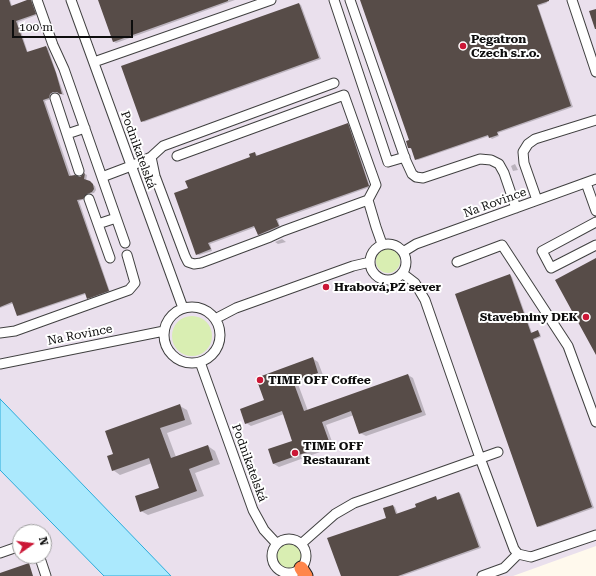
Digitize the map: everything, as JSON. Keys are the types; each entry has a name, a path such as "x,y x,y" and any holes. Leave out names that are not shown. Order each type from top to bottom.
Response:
{"street":[{"path":"37,0 53,45 64,69 125,243"},
{"name":"Podnikatelská","path":"71,0 183,308"},
{"path":"94,62 271,0"},
{"path":"334,0 388,162 405,157"},
{"path":"350,0 412,174 416,177 423,178 480,158 491,160 498,164 504,172 516,208"},
{"path":"572,0 596,72"},
{"path":"102,177 151,157 163,146 334,83"},
{"path":"151,157 155,176 185,256 188,262 194,264 201,263 368,200 376,185 344,95 177,156"},
{"path":"55,98 79,171"},
{"path":"537,200 524,163 524,152 528,144 535,139 596,120"},
{"path":"67,134 85,128"},
{"name":"Na Rovince","path":"403,252 416,244 596,179"},
{"path":"586,183 596,211"},
{"path":"89,199 110,258"},
{"path":"368,200 382,244"},
{"path":"98,224 116,218"},
{"path":"596,222 542,251 551,268 596,245"},
{"path":"382,244 394,244 403,252 406,262 402,273 394,279 383,279 374,273 370,262 373,251 382,244"},
{"path":"457,262 502,245 568,346 596,422"},
{"path":"0,333 14,331 129,290 135,283 126,255"},
{"path":"215,319 244,305 353,266 370,262"},
{"path":"402,273 415,284 425,300 511,543 518,554 531,557 536,556 596,535"},
{"path":"189,307 200,308 211,314 215,319 219,332 218,345 211,355 200,362 188,363 176,358 170,353 166,346 164,330 170,317 176,312 183,308 189,307"},
{"name":"Na Rovince","path":"0,364 164,330"},
{"name":"Podnikatelská","path":"200,362 253,510 264,530 277,544"},
{"path":"301,544 335,514 354,503 498,452"},
{"path":"286,539 292,539 301,544 304,548 305,559 303,572 278,573 272,558 274,548 277,544 286,539"},
{"path":"0,553 12,549"},
{"path":"482,576 504,568 518,554"},
{"path":"42,564 46,576"}],"shaded area":[{"path":"0,0 596,0 596,546 513,576 0,576"}],"green space":[{"path":"388,249 397,252 400,261 397,270 388,273 379,270 376,261 379,252"},
{"path":"196,316 203,319 209,325 212,336 211,344 203,353 196,356 188,356 181,353 173,344 172,332 175,325 184,317"},
{"path":"289,544 294,545 300,551 300,561 294,567 289,568 284,567 278,561 277,556 278,551 284,545"}],"water":[{"path":"0,399 171,576 104,576 0,470"}],"building":[{"path":"0,0 9,0 11,6 31,0 36,14 16,21 27,52 46,46 56,73 62,94 53,92 50,94 49,98 43,100 69,176 75,175 80,177 85,173 84,179 93,184 94,189 92,192 87,194 83,199 77,200 109,291 87,299 85,293 17,316 12,302 0,307"},
{"path":"98,0 228,0 228,1 113,42"},
{"name":"Pegatron Czech s.r.o.","path":"360,0 549,0 537,5 571,106 497,132 498,135 489,138 488,135 415,160 411,148 408,148 406,141 409,140"},
{"path":"299,3 319,58 141,122 121,66"},
{"path":"596,9 596,29 595,29 589,11"},
{"path":"348,123 369,186 276,219 279,226 258,235 254,226 208,243 211,249 196,255 174,193 188,188 185,181 250,157 249,154 255,152 256,156"},
{"name":"Stavebniny DEK","path":"596,258 596,355 555,280"},
{"path":"510,274 531,333 538,330 540,336 533,339 592,507 537,527 455,294"},
{"path":"313,357 318,373 293,381 304,411 408,374 422,412 359,434 351,411 322,422 330,444 273,464 268,449 292,441 282,411 245,424 240,409 264,400 256,378"},
{"path":"180,404 185,420 160,428 171,458 208,445 213,460 189,469 197,491 140,512 135,496 159,488 149,458 112,471 107,456 113,454 105,431"},
{"path":"459,492 479,547 398,576 341,576 327,538 386,518 383,508 393,505 396,514 416,507 415,504 436,496 437,500"},
{"path":"29,564 33,576 0,576 0,573"}],"place":[{"name":"Pegatron Czech s.r.o.","path":"463,46"},
{"name":"Hrabová,PZ sever","path":"326,287"},
{"name":"Stavebniny DEK","path":"586,317"},
{"name":"TIME OFF Coffee","path":"260,380"},
{"name":"TIME OFF Restaurant","path":"295,453"}]}
